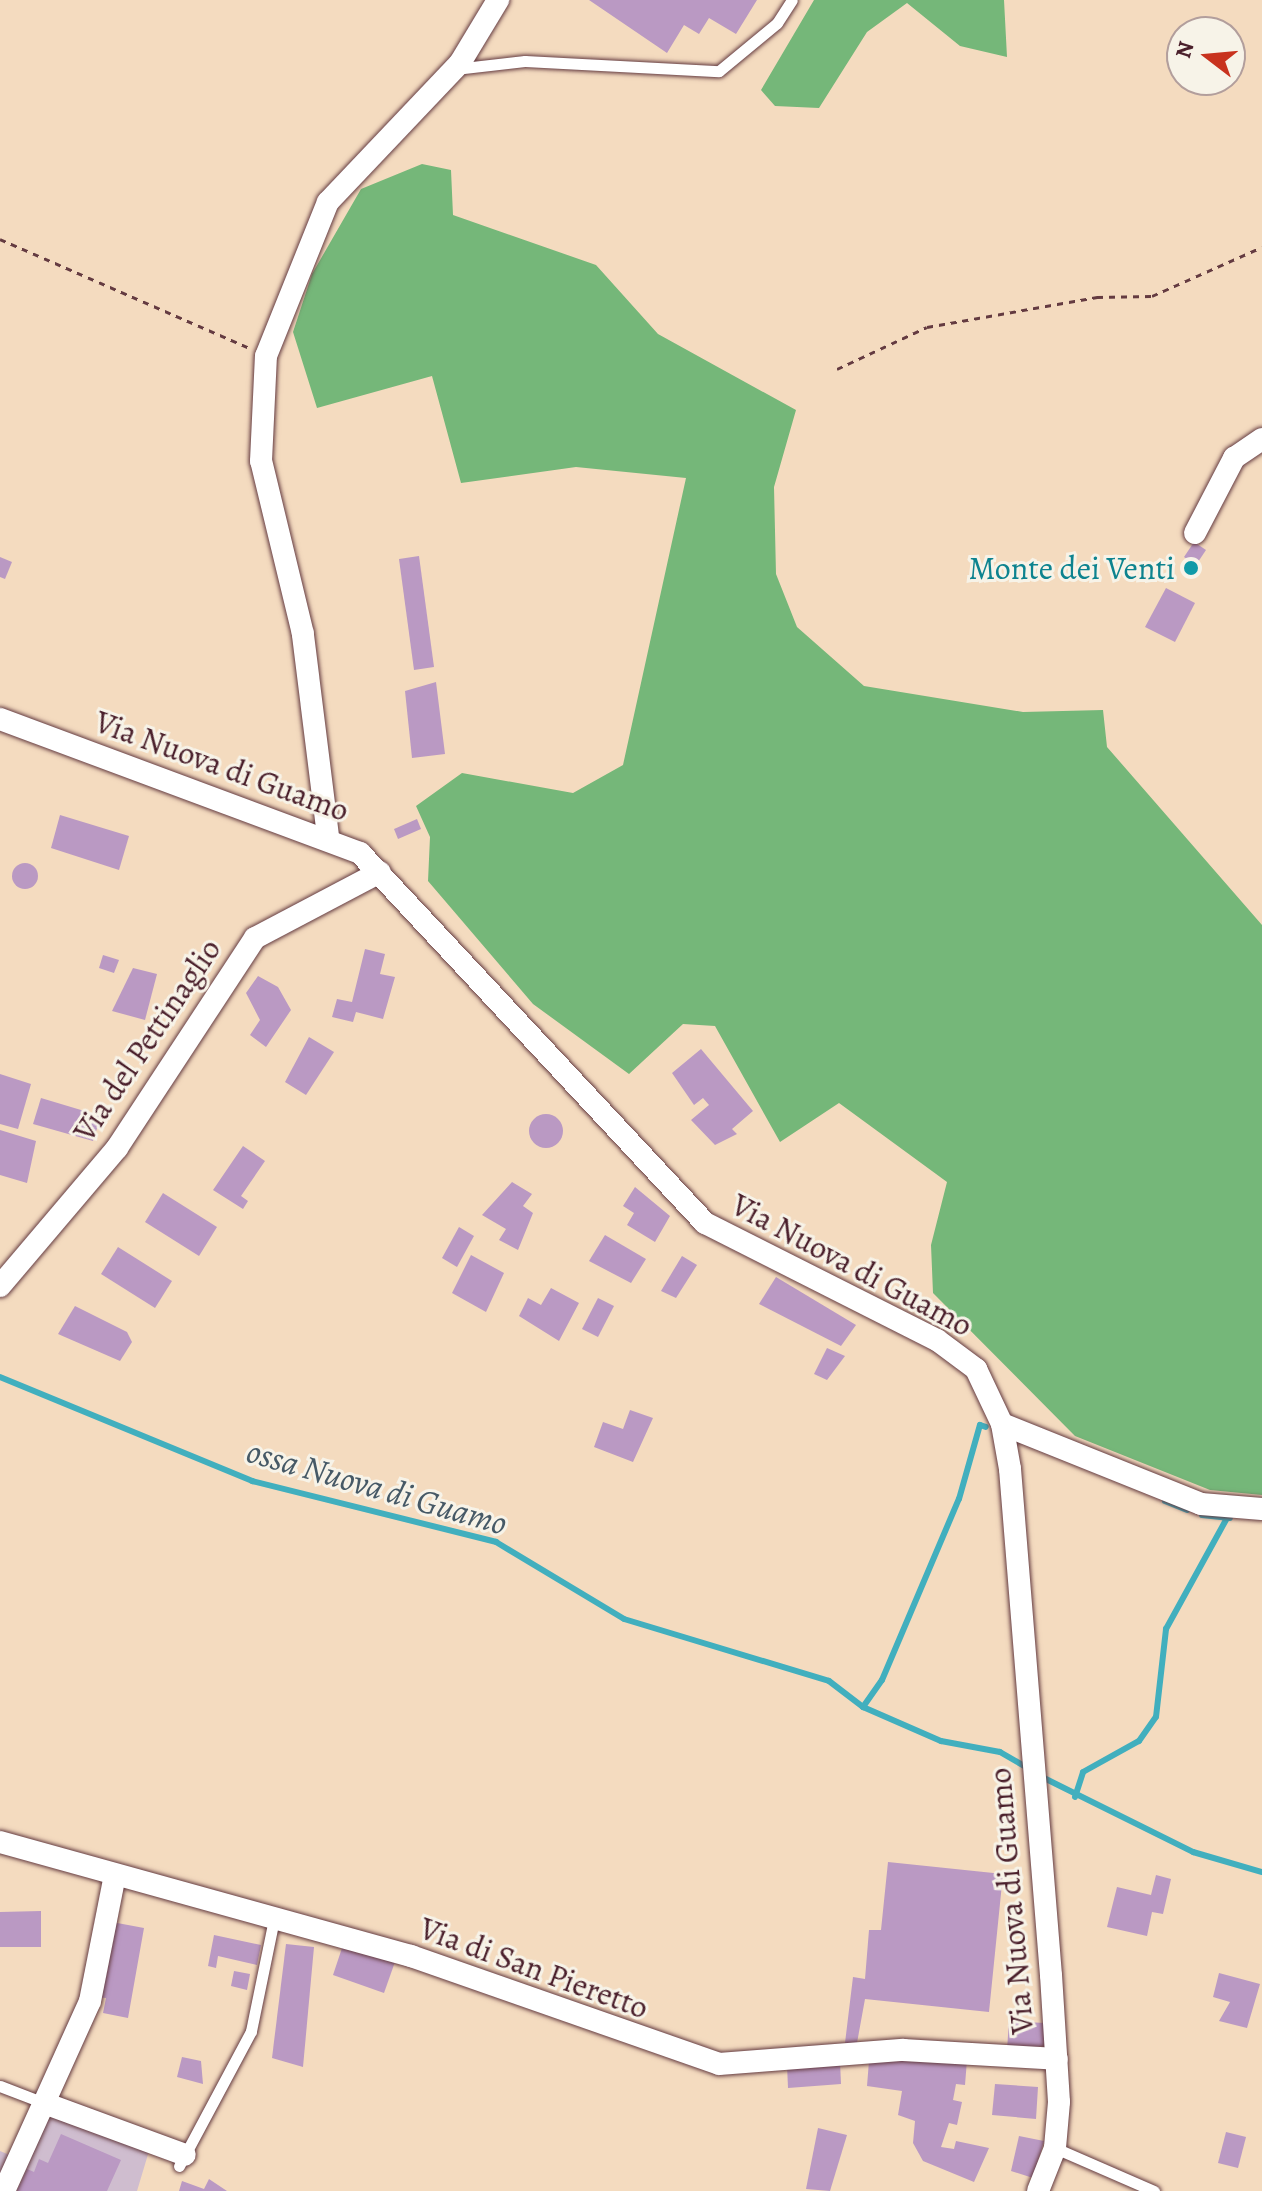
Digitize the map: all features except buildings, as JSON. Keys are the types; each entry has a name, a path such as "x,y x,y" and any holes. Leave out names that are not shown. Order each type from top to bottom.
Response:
{"street":[{"path":"328,836 303,634 261,461 266,356 328,202 454,69 498,0"},
{"path":"1195,533 1234,458 1262,439"},
{"name":"Via Nuova di Guamo","path":"0,719 328,836 380,872 705,1223 937,1340 976,1369 1002,1424 1057,2059 1055,2148 1038,2191"},
{"name":"Via del Pettinaglio","path":"0,1286 117,1148 255,938 380,872"},
{"path":"1002,1424 1201,1504 1262,1509"},
{"name":"Via di San Pieretto","path":"0,1842 411,1956 719,2064 903,2050 1057,2059"},
{"path":"4,2191 90,2001 115,1875"},
{"path":"44,2103 182,2160"}],"lane":[{"path":"454,69 525,61 719,71 777,23 792,0"},
{"path":"182,2160 251,2031 274,1919"},
{"path":"0,2086 44,2103"},
{"path":"1055,2148 1154,2191"}],"path":[{"path":"0,239 266,356"},
{"path":"837,369 927,327 1097,297 1152,296 1262,247"}],"shaded area":[{"path":"35,2105 149,2151 137,2191 0,2191 0,2151 12,2156"}],"green space":[{"path":"814,0 1004,0 1007,57 960,46 907,3 867,32 819,108 775,106 761,90"},
{"path":"422,164 451,170 453,215 596,265 658,334 796,410 774,487 776,574 797,627 864,686 1023,712 1103,710 1107,747 1262,925 1262,1495 1210,1490 1075,1436 933,1293 931,1245 947,1182 839,1103 780,1142 715,1026 683,1024 629,1074 533,1004 428,881 430,837 416,806 462,773 573,793 623,765 686,478 576,467 461,483 432,376 317,408 293,332 312,274 361,189"}],"waterway":[{"name":"ossa Nuova di Guamo","path":"0,1377 252,1481 496,1542 624,1619 829,1681 863,1707 941,1741 1000,1752 1029,1769"},
{"path":"863,1707 882,1680 959,1499 980,1425 986,1427"},
{"path":"1165,1501 1187,1510"},
{"path":"1202,1515 1230,1518"},
{"path":"1075,1797 1083,1772 1139,1741 1156,1717 1166,1629 1227,1518"},
{"name":"ossa Nuova di Guamo","path":"1042,1777 1193,1852 1262,1872"}],"place":[{"name":"Monte dei Venti","path":"1191,568"}]}
